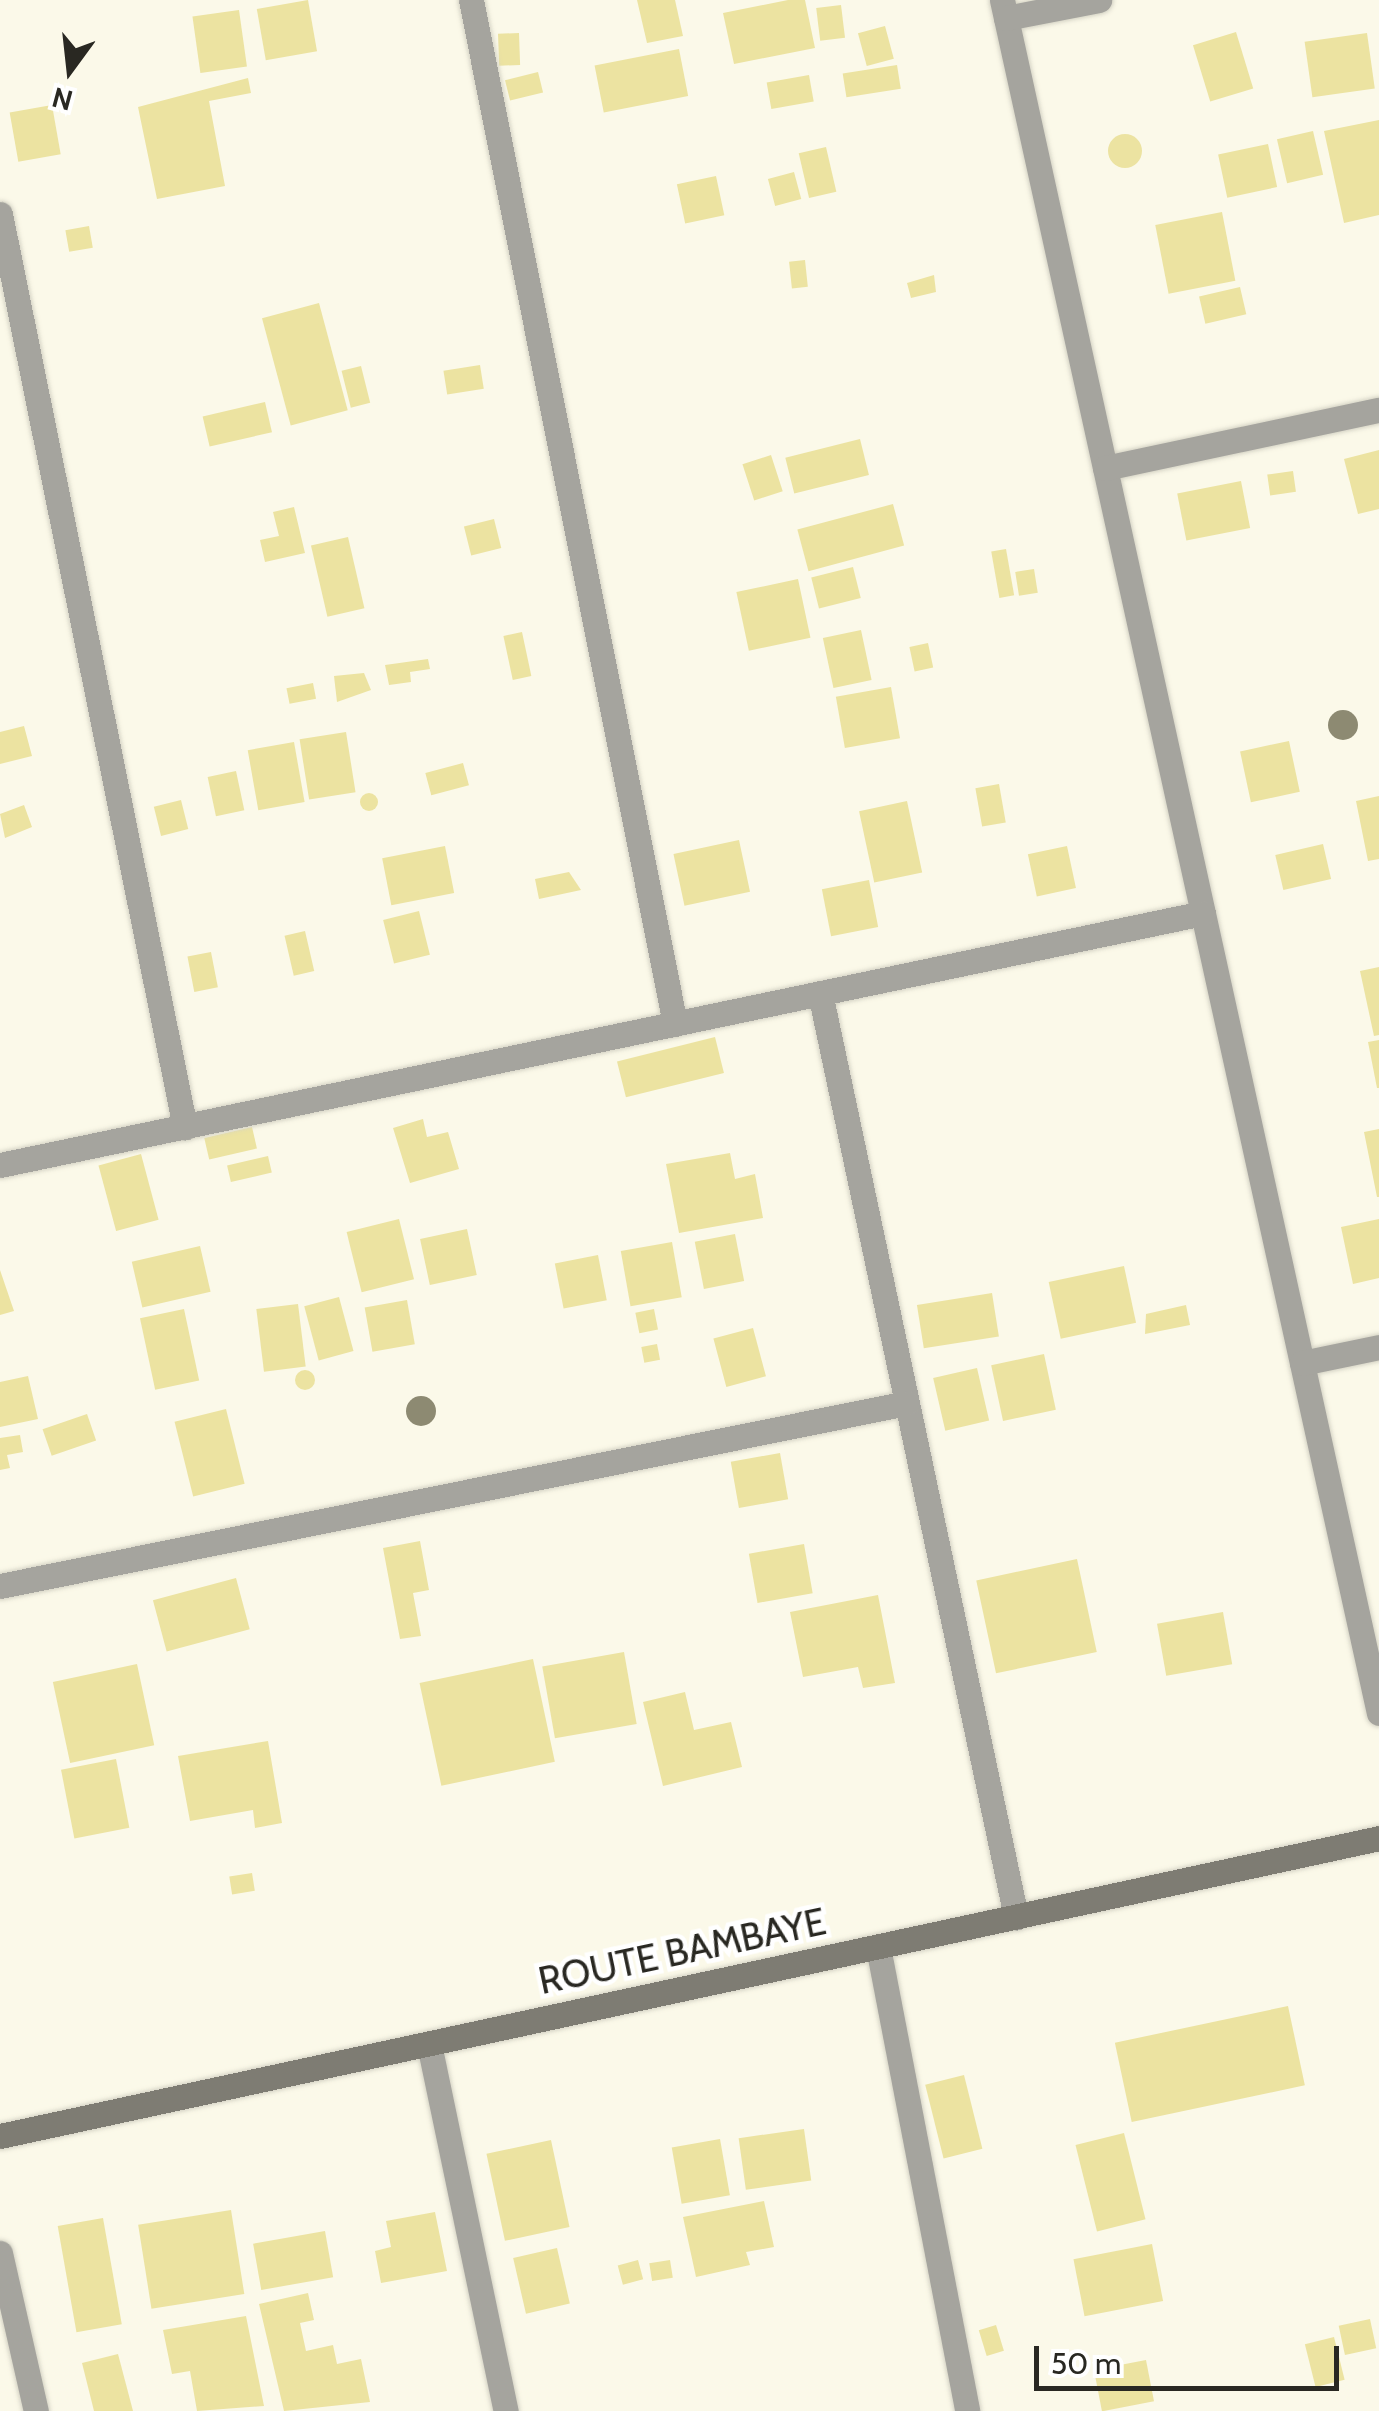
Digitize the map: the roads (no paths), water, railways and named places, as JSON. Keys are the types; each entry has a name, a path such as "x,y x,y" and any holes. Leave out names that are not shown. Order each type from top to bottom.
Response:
{"street":[{"path":"471,0 675,1024"},
{"path":"1099,0 1004,9 1379,1713"},
{"path":"0,214 185,1127"},
{"path":"1104,468 1379,410"},
{"path":"0,1166 1203,914"},
{"path":"820,993 1016,1917"},
{"path":"1302,1363 1379,1347"},
{"path":"0,1586 907,1403"},
{"name":"ROUTE BAMBAYE","path":"0,2136 1379,1838"},
{"path":"878,1946 967,2411"},
{"path":"429,2044 506,2411"},
{"path":"0,2253 36,2411"}]}
